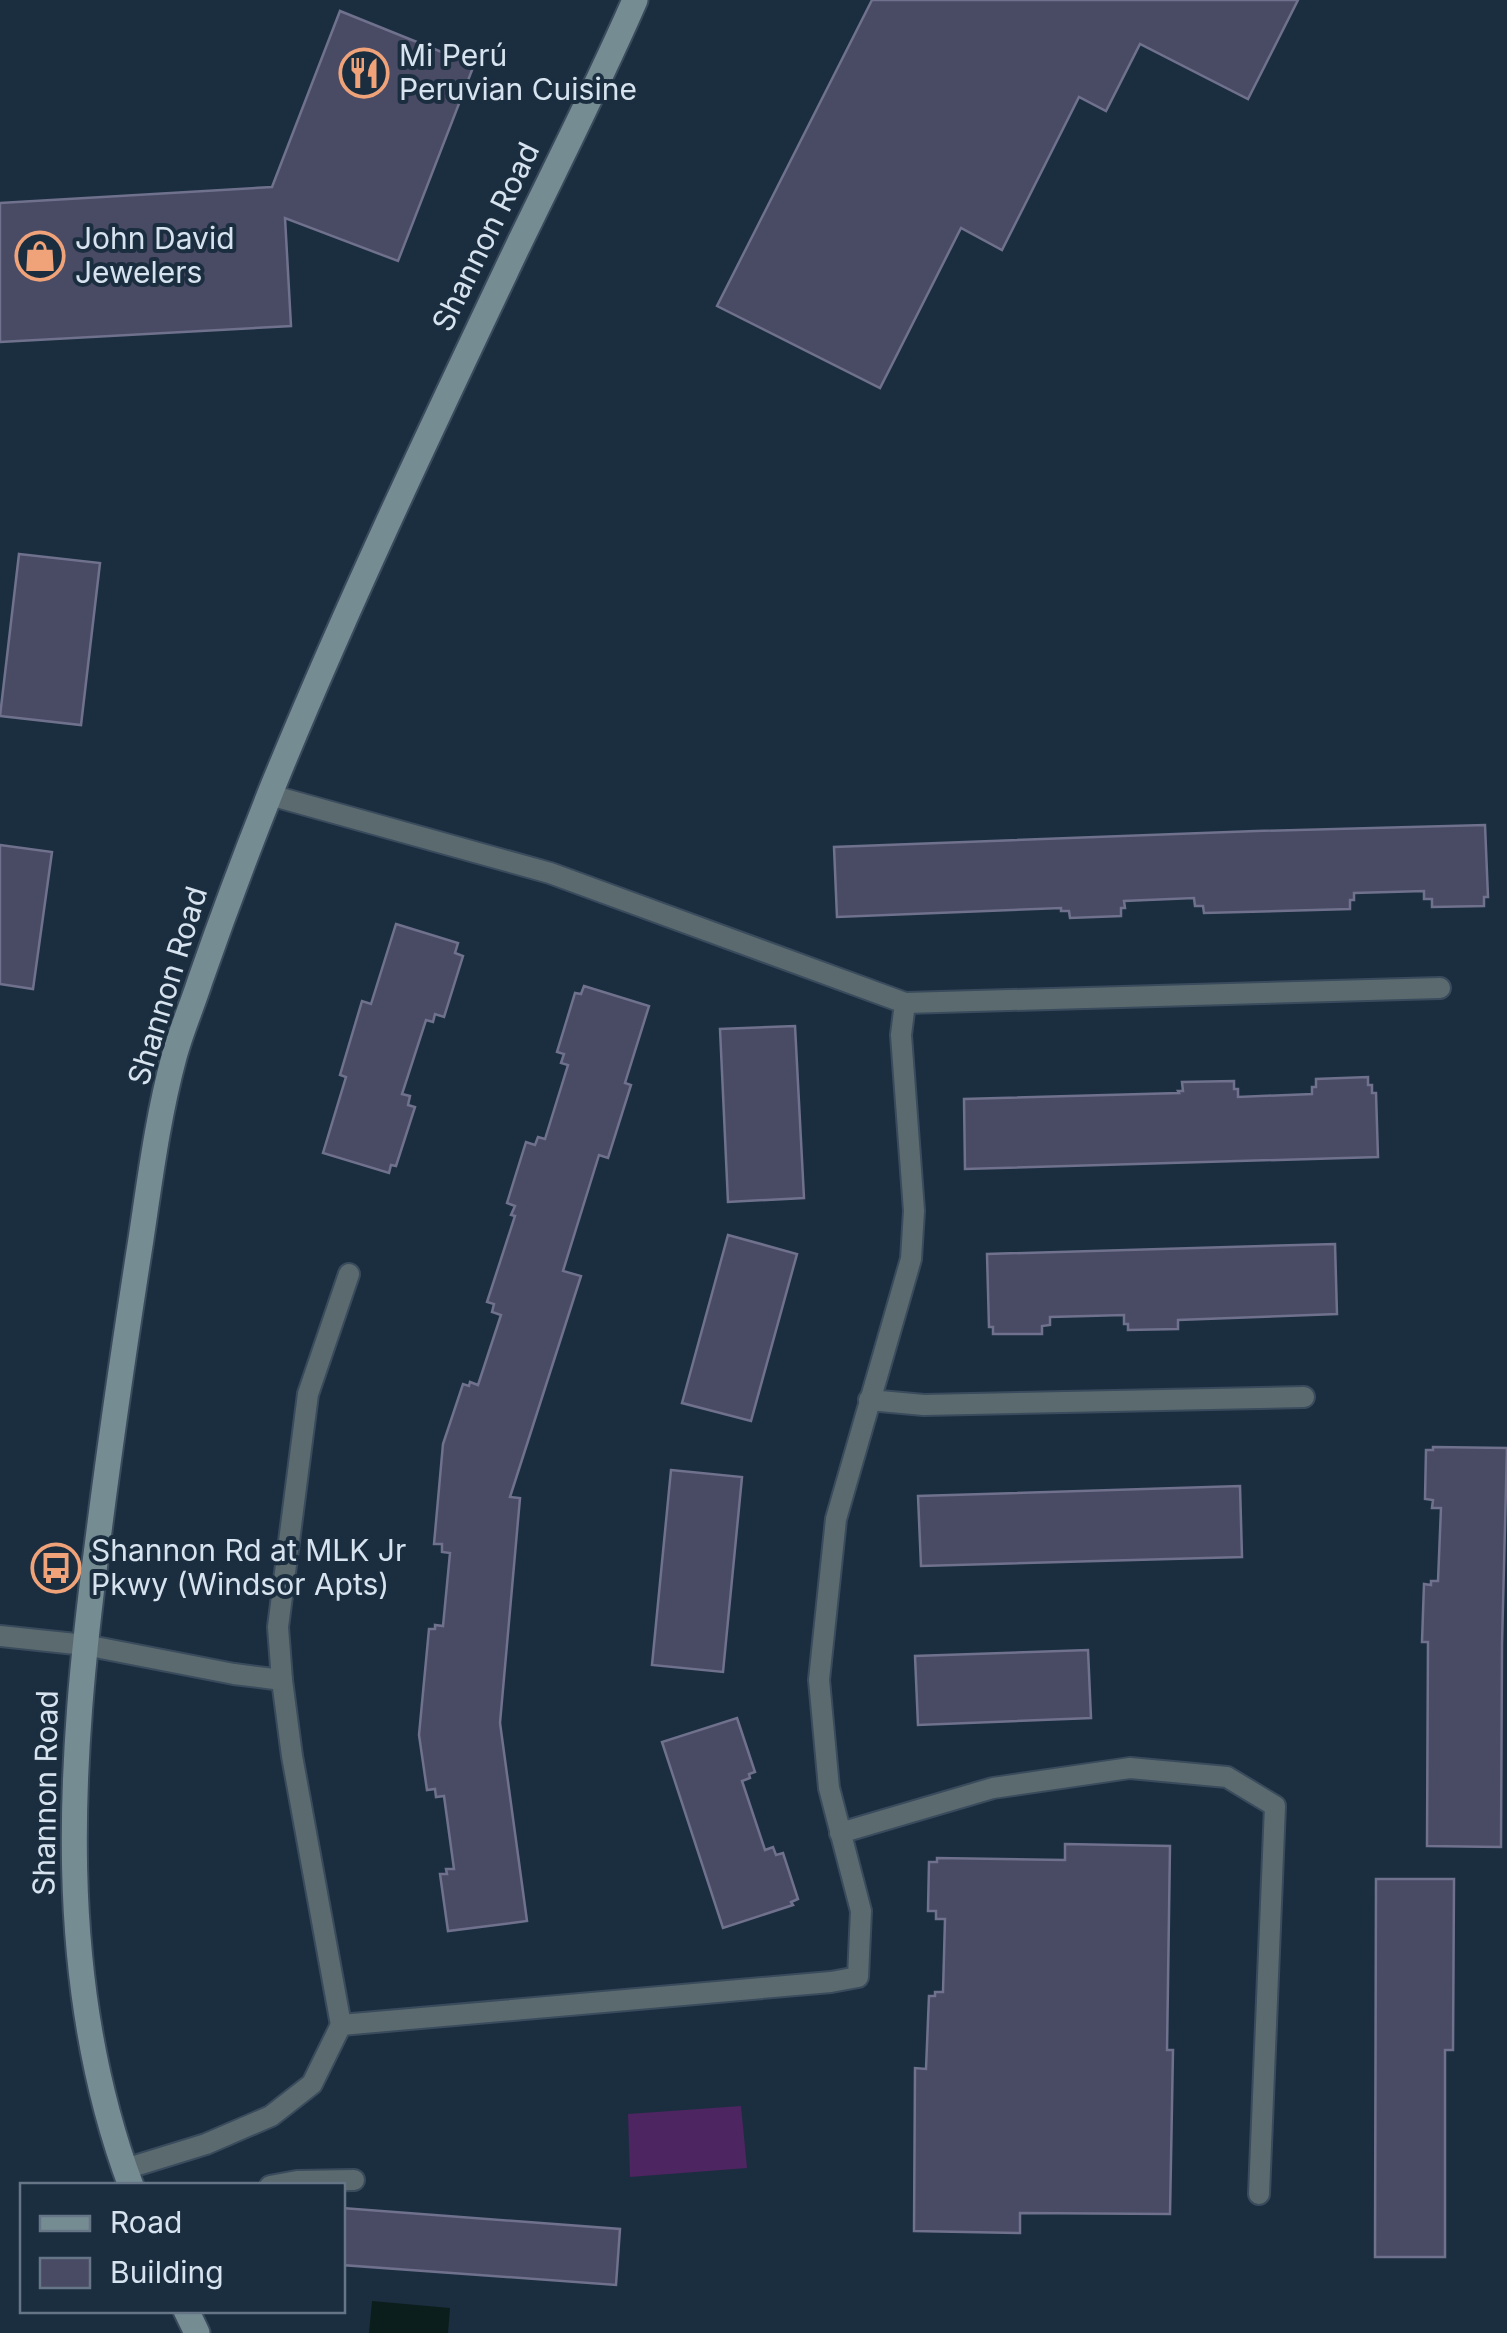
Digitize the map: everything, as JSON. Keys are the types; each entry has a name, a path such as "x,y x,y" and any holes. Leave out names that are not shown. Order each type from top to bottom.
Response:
{"street":[{"name":"Shannon Road","path":"128,2177 104,2101 88,2025 76,1925 76,1737 116,1399 174,1058 238,870 340,630 635,0"}],"lane":[{"path":"270,794 550,873 905,1003 1440,988"},
{"path":"341,2026 858,1978 861,1911 828,1788 819,1680 836,1519 911,1258 914,1211 901,1035 905,1003"},
{"path":"128,2177 271,2116 312,2084 341,2026 292,1756 278,1627 308,1394 349,1274"},
{"path":"869,1400 924,1405 1304,1398"},
{"path":"0,1636 85,1644 282,1680"},
{"path":"840,1833 993,1788 1130,1768 1227,1777 1274,1806 1260,2194"},
{"path":"286,2183 354,2180"}],"shaded area":[{"path":"741,2106 747,2168 630,2177 628,2114"},
{"path":"372,2301 450,2308 448,2333 369,2333"}],"building":[{"path":"872,0 1298,0 1248,99 1140,44 1106,111 1079,97 1002,250 961,228 880,388 717,306"},
{"path":"340,11 474,65 398,261 285,218 291,326 0,342 0,203 272,187"},
{"path":"19,554 100,563 81,725 0,716"},
{"path":"1485,825 1488,897 1484,897 1484,906 1432,907 1432,899 1424,899 1424,891 1354,893 1350,909 1204,913 1203,906 1195,906 1194,898 1124,901 1121,916 1070,918 1069,911 1061,908 837,917 834,847"},
{"path":"0,845 52,852 33,989 0,984"},
{"path":"396,924 458,943 455,953 463,956 444,1017 435,1014 433,1022 426,1020 402,1094 410,1096 408,1105 415,1107 396,1166 391,1165 389,1173 323,1153 346,1077 340,1075 362,1001 371,1004"},
{"path":"584,986 649,1006 625,1083 631,1085 608,1158 599,1155 563,1271 581,1276 510,1497 520,1498 500,1723 527,1921 448,1931 440,1874 454,1869 444,1796 436,1797 435,1789 427,1790 419,1735 429,1629 443,1626 450,1553 442,1552 442,1544 434,1544 443,1444 463,1384 478,1385 501,1315 492,1312 494,1304 487,1302 515,1216 511,1215 515,1206 507,1203 526,1142 535,1145 538,1137 545,1139 568,1065 561,1063 564,1054 557,1052 575,993 581,994"},
{"path":"795,1026 804,1198 728,1202 720,1029"},
{"path":"1368,1077 1372,1093 1376,1093 1378,1157 965,1169 964,1099 1179,1093 1183,1091 1182,1082 1234,1081 1238,1097 1312,1094 1316,1079"},
{"path":"728,1235 797,1254 751,1421 682,1403"},
{"path":"1335,1244 1337,1314 1178,1320 1178,1329 1128,1330 1124,1315 1050,1317 1050,1325 1042,1326 1042,1334 993,1334 993,1327 989,1327 987,1254"},
{"path":"1507,1448 1501,1847 1427,1846 1428,1642 1422,1642 1424,1584 1438,1581 1441,1508 1432,1508 1433,1500 1425,1499 1426,1450"},
{"path":"671,1470 742,1477 723,1672 652,1665"},
{"path":"1240,1486 1242,1557 921,1566 918,1496"},
{"path":"1088,1650 1091,1718 918,1725 915,1656"},
{"path":"737,1718 755,1772 742,1781 765,1850 773,1847 776,1855 783,1853 798,1899 791,1902 793,1905 723,1928 662,1742"},
{"path":"1065,1844 1170,1846 1170,2214 1020,2213 1020,2233 914,2231 915,2068 926,2069 929,1996 943,1992 945,1919 936,1919 936,1911 928,1911 929,1862 937,1862 937,1858 1065,1860"},
{"path":"1376,1879 1454,1879 1453,2050 1445,2050 1445,2257 1375,2257"},
{"path":"345,2208 620,2229 616,2285 345,2265"}],"place":[{"name":"Mi Perú Peruvian Cuisine","path":"364,73"},
{"name":"John David Jewelers","path":"40,256"},
{"name":"Shannon Rd at MLK Jr Pkwy (Windsor Apts)","path":"56,1568"}]}
